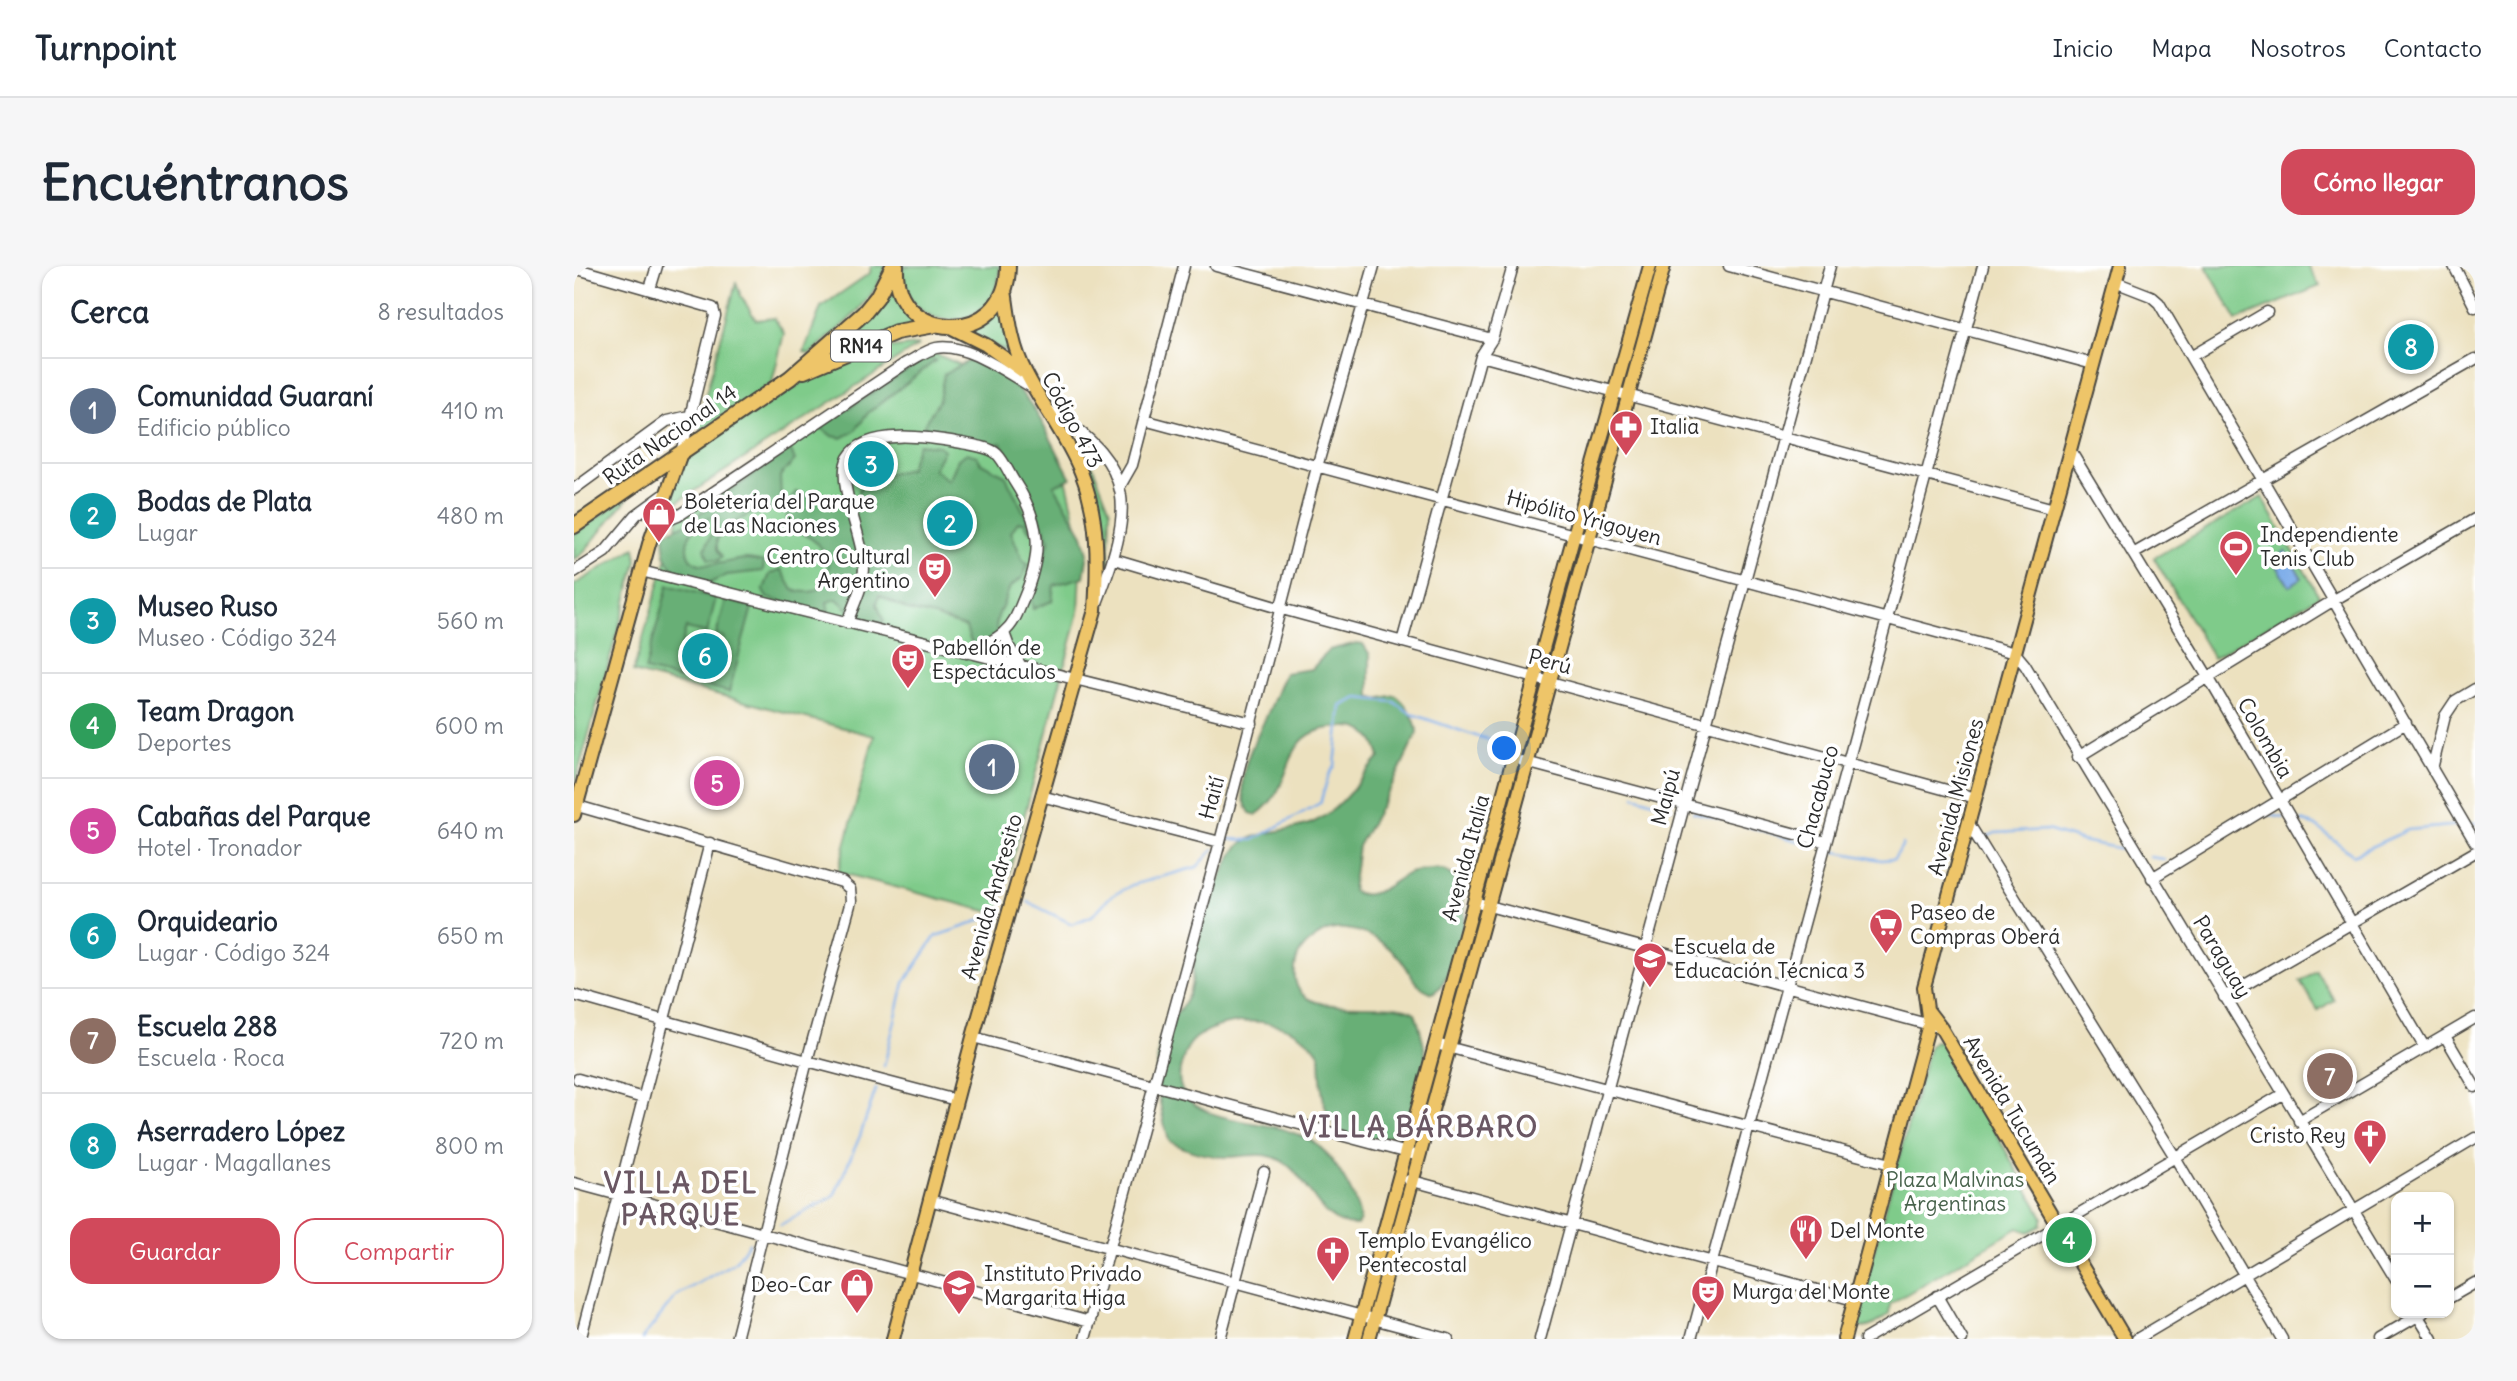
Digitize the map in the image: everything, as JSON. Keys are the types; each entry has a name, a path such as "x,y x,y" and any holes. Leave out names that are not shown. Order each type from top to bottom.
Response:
{"highway":[{"name":"RN14","path":"895,266 900,292 908,306 920,318 943,326 967,325 984,318 997,305 1007,278 1017,266"},
{"name":"Ruta Nacional 14","path":"574,526 790,378 864,313 895,266"},
{"name":"Ruta Nacional 14","path":"790,378 896,332 943,326"}],"main road":[{"name":"Avenida Italia","path":"1356,1339 1368,1318 1412,1182 1413,1154 1481,904 1527,762 1542,680 1621,393 1650,266"},
{"name":"Avenida Italia","path":"1621,393 1664,266"},
{"name":"Avenida Misiones","path":"1927,1011 1923,997 1924,987 2120,266"},
{"name":"Código 473","path":"1007,278 1010,333 1026,373 1081,471 1089,498 1097,553 1095,610"},
{"path":"943,326 986,345 1026,373"},
{"path":"575,808 641,571 681,453"},
{"name":"Avenida Andresito","path":"893,1339 973,1037 1095,610"},
{"name":"Avenida Italia","path":"1481,904 1513,759 1542,680"},
{"name":"Avenida Tucumán","path":"1927,1011 2124,1339"},
{"path":"1844,1339 1891,1164 1935,1026"},
{"name":"Avenida Italia","path":"1369,1339 1368,1318 1399,1178 1413,1154"}],"street":[{"path":"650,289 657,266"},
{"name":"Avenida Andresito","path":"1095,610 1114,559 1124,503 1120,486 1132,465 1184,266"},
{"path":"1216,266 1492,339"},
{"name":"Haití","path":"1085,1339 1252,723 1317,467 1374,266"},
{"path":"1402,642 1481,356 1492,339 1513,266"},
{"path":"1729,266 2093,364"},
{"name":"Maipú","path":"1539,1339 1830,266"},
{"name":"Chacabuco","path":"1691,1339 1983,266"},
{"path":"2454,266 2475,307"},
{"path":"574,268 713,308 715,316 681,453"},
{"path":"2115,282 2151,296 2159,303 2475,842"},
{"path":"2192,356 2267,312"},
{"path":"655,525 678,516 906,363 935,348 953,348 975,355 1036,390"},
{"path":"1481,356 2054,509"},
{"path":"2133,554 2475,359"},
{"path":"1049,410 1078,427 1100,450 1120,486"},
{"path":"574,489 667,421 689,416"},
{"name":"Hipólito Yrigoyen","path":"1144,420 2015,653"},
{"path":"847,623 864,568 845,482 846,462 854,449 886,438 911,437 944,440 996,452 1026,498 1036,523 1038,552 1031,580 1016,617 1004,633 967,653"},
{"name":"Colombia","path":"2070,450 2208,677 2425,1048"},
{"path":"574,572 604,552 636,515 665,494"},
{"path":"2078,757 2334,600 2475,519"},
{"name":"Perú","path":"1114,559 1282,609 1976,798"},
{"path":"641,571 1252,723"},
{"path":"1004,633 1021,666"},
{"name":"Paraguay","path":"2015,653 2391,1272"},
{"path":"2432,769 2445,716 2455,701 2475,689"},
{"path":"2152,878 2406,723"},
{"path":"1513,759 1826,842"},
{"path":"1041,796 1220,842"},
{"path":"575,808 710,843 842,882 850,889 851,901 736,1339"},
{"path":"1969,824 2175,1157 2282,1339"},
{"path":"581,1337 710,843"},
{"path":"2224,997 2475,852"},
{"path":"1481,904 1935,1026"},
{"path":"574,995 956,1100"},
{"path":"2299,1121 2475,1018"},
{"path":"2445,1036 2475,1087"},
{"path":"973,1037 1413,1154"},
{"path":"1442,1046 1891,1164"},
{"path":"578,1079 643,1098"},
{"path":"1865,1339 2283,1094"},
{"path":"2137,1339 2475,1139"},
{"path":"1220,1339 1265,1172"},
{"path":"1399,1178 1854,1300"},
{"path":"574,1183 1090,1322"},
{"path":"929,1200 1448,1339"},
{"path":"2454,1295 2475,1283"},
{"path":"1937,1296 1962,1339"},
{"path":"2378,1339 2412,1318"},
{"path":"2421,1318 2432,1339"}],"green space":[{"path":"871,266 886,266 864,304 810,354 804,352 821,307 870,273"},
{"path":"903,266 1000,266 995,290 983,307 967,317 949,320 931,316 916,306 906,289"},
{"path":"2206,266 2308,266 2320,286 2237,320"},
{"path":"892,279 923,325 819,359"},
{"path":"736,283 756,320 774,318 784,333 772,383 703,430 697,426"},
{"path":"1001,305 1007,343 1013,355 965,331 987,322"},
{"path":"919,345 663,511 687,455 803,382 875,350"},
{"path":"931,352 1019,390 1065,473 1082,547 1079,612 998,914 838,872 874,736 633,672 679,517"},
{"path":"927,357 936,360 868,413 855,431 842,438 832,436 820,427"},
{"path":"970,360 1000,373 1019,390 1037,414 1071,478 1054,485 1083,535 1088,553 1084,577 1054,585 1052,601 1033,609 1031,599 1049,541 1025,484 1001,443 991,445 977,440 923,433 925,423 939,400 944,374"},
{"path":"1071,435 1091,462 1110,510 1108,579 1104,577 1101,538 1091,488"},
{"path":"918,444 939,446 944,450 934,469 949,481 958,459 967,453 977,456 981,463 1005,475 1032,528 1029,531 1024,522 1018,522 1011,532 1022,559 1028,565 1023,577 1010,587 998,616 996,627 1005,655 990,653 974,646 966,627 907,610 879,595 877,604 884,622 870,623 858,617 837,599 827,602 829,614 767,598 763,591 770,574 781,569 793,590 817,590 829,579 829,568 823,551 812,539 787,524 788,503 796,492 811,498 826,494 839,503 854,504 863,480 909,469"},
{"path":"790,449 795,460 780,476 781,500 769,511 750,514 725,528 717,539 717,549 722,557 717,561 708,559 705,549 718,519 715,515 696,527 688,540 689,556 694,562 711,564 751,559 764,562 763,571 727,575 710,583 676,574 665,555 664,533 695,520 700,513"},
{"path":"632,493 582,554 574,560 574,534"},
{"name":"Independiente Tenis Club","path":"2262,497 2319,596 2213,658 2154,558"},
{"path":"635,548 637,561 574,787 574,585"},
{"path":"668,585 716,598 707,633 686,628 676,665 713,675 724,637 716,635 726,600 752,607 729,692 645,670"},
{"path":"1363,644 1370,655 1370,697 1377,699 1395,695 1410,712 1417,733 1392,786 1358,846 1352,891 1359,894 1373,893 1408,874 1443,870 1451,875 1460,891 1465,910 1464,923 1450,969 1445,980 1433,993 1416,983 1401,960 1383,944 1373,937 1349,929 1326,931 1306,945 1296,962 1296,983 1304,996 1319,1003 1381,1006 1415,1013 1428,1071 1426,1103 1411,1122 1391,1135 1371,1140 1352,1138 1337,1127 1326,1109 1320,1055 1309,1042 1295,1032 1262,1022 1226,1024 1196,1038 1184,1054 1180,1082 1184,1094 1193,1104 1206,1111 1281,1129 1305,1137 1318,1146 1335,1164 1349,1187 1358,1210 1360,1220 1357,1225 1343,1223 1331,1217 1322,1209 1299,1176 1278,1159 1261,1155 1207,1155 1169,1141 1160,1104 1157,1067 1161,1035 1189,993 1195,951 1202,927 1214,894 1235,851 1241,844 1256,836 1304,826 1323,817 1349,794 1380,757 1373,740 1360,729 1324,729 1308,736 1298,746 1280,787 1270,802 1256,815 1250,813 1245,802 1245,765 1285,673 1312,669 1329,650"},
{"path":"2316,971 2334,1000 2318,1010 2300,981"},
{"name":"Plaza Malvinas Argentinas","path":"1935,1041 1945,1043 2043,1217 2041,1226 2029,1232 2018,1228 1890,1304 1889,1314 1876,1323 1858,1327 1854,1324 1929,1047"}],"water":[{"path":"2286,551 2302,578 2289,586 2273,559"}],"waterway":[{"path":"1228,839 1253,840 1320,803 1329,775 1335,766 1341,706 1358,698 1394,702 1412,714 1508,744"},
{"path":"1635,796 1672,808"},
{"path":"1693,812 1721,819"},
{"path":"2265,814 2284,818"},
{"path":"2302,821 2316,826 2353,855 2408,830 2460,825"},
{"path":"1744,825 1815,846"},
{"path":"1983,839 1995,833 2047,830 2082,841 2127,850"},
{"path":"1832,851 1881,860 1894,859 1903,844"},
{"path":"1028,902 1072,924 1092,916 1110,897 1132,885 1197,867 1214,849"},
{"path":"2150,857 2164,859"},
{"path":"884,1066 904,983 936,936 995,913"},
{"path":"780,1225 834,1196 860,1136 876,1089"},
{"path":"642,1339 676,1296 735,1262 749,1243"}],"place":[{"name":"Aserradero López","path":"2411,347"},
{"name":"Italia","path":"1626,457"},
{"name":"Museo Ruso","path":"871,464"},
{"name":"Bodas de Plata","path":"950,523"},
{"name":"Boletería del Parque de Las Naciones","path":"659,544"},
{"name":"Independiente Tenis Club","path":"2236,577"},
{"name":"Centro Cultural Argentino","path":"935,599"},
{"name":"Orquideario","path":"705,656"},
{"name":"Pabellón de Espectáculos","path":"908,690"},
{"name":"Comunidad Guaraní","path":"992,767"},
{"name":"Cabañas del Parque","path":"717,783"},
{"name":"Paseo de Compras Oberá","path":"1886,955"},
{"name":"Escuela de Educación Técnica 3","path":"1650,989"},
{"name":"Escuela 288","path":"2330,1076"},
{"name":"Cristo Rey","path":"2370,1166"},
{"name":"Team Dragon","path":"2069,1240"},
{"name":"Del Monte","path":"1806,1261"},
{"name":"Templo Evangélico Pentecostal","path":"1333,1283"},
{"name":"Deo-Car","path":"857,1315"},
{"name":"Instituto Privado Margarita Higa","path":"959,1316"},
{"name":"Murga del Monte","path":"1708,1322"}],"district":[{"name":"VILLA BÁRBARO","path":"1419,1127"},
{"name":"VILLA DEL PARQUE","path":"681,1199"}]}
